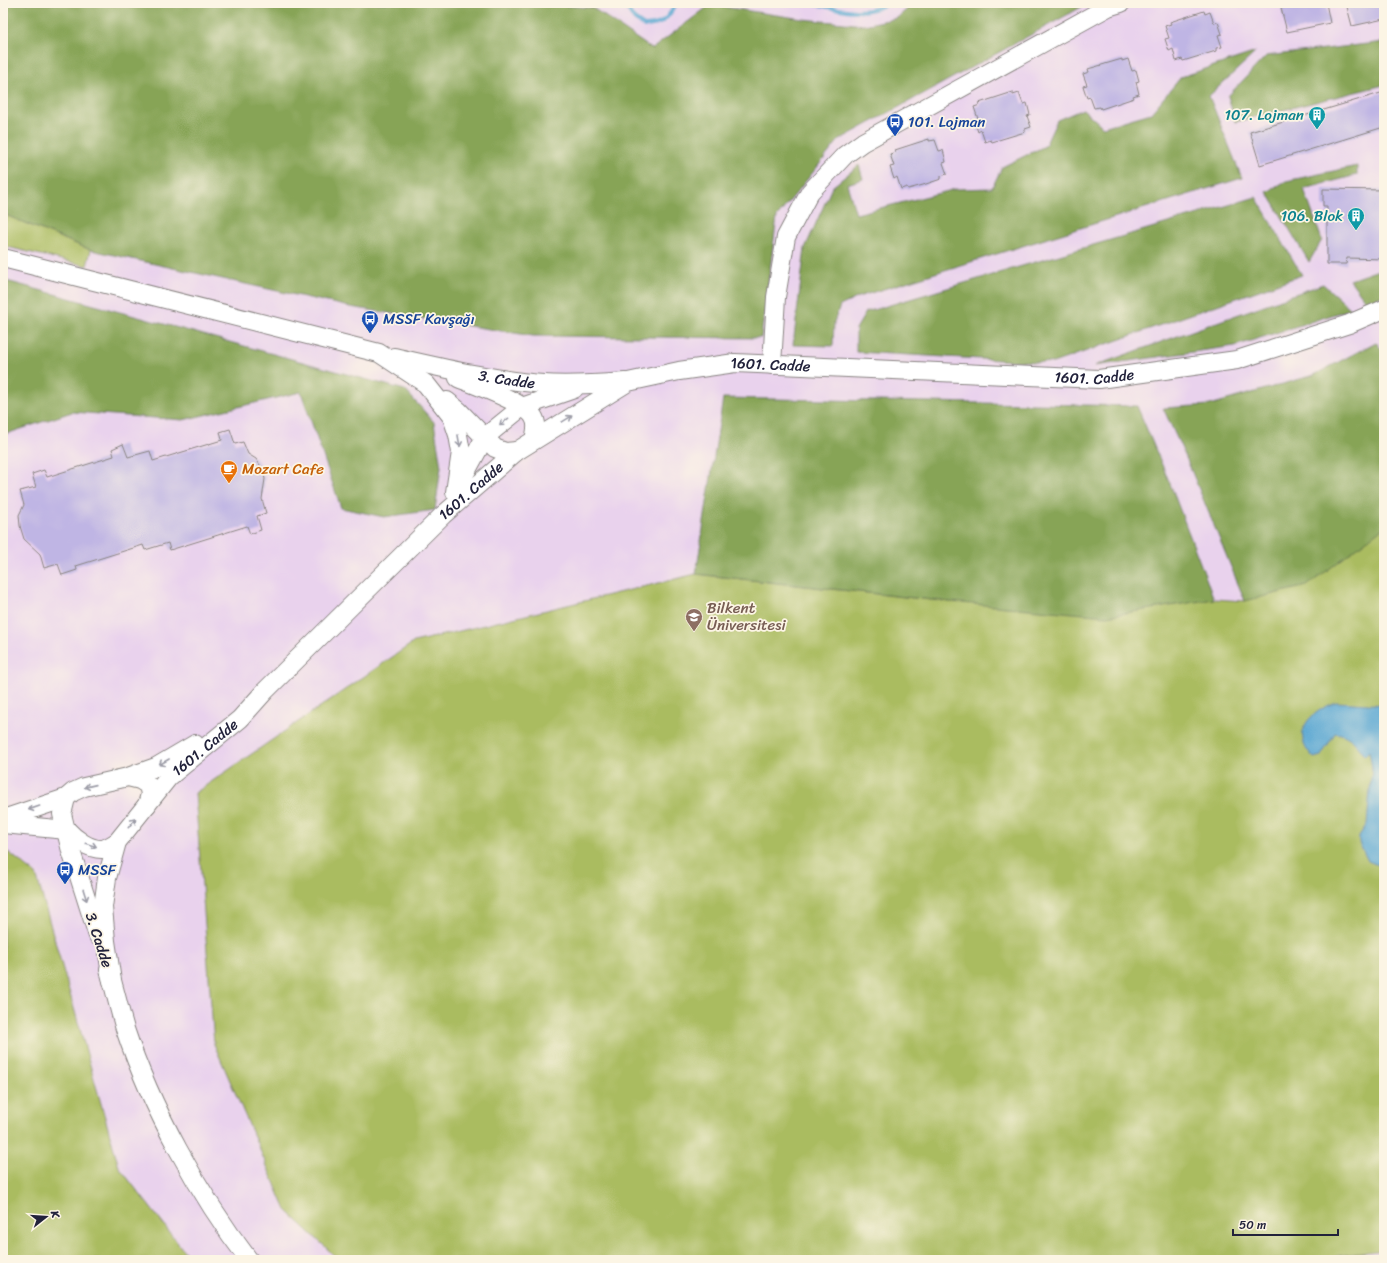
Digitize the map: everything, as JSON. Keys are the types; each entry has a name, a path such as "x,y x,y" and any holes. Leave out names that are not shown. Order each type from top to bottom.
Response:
{"street":[{"path":"772,365 776,297 786,237 810,192 846,155 863,142 1108,7 1121,3"},
{"name":"3. Cadde","path":"3,258 379,353 487,376 544,384 586,385 628,382"},
{"name":"1601. Cadde","path":"147,805 169,777 240,719 265,692 443,515 517,451 628,382 679,371 734,363 1099,379 1237,360 1349,324 1384,309"},
{"path":"379,353 426,384 459,411 495,448 505,452 517,451"},
{"name":"3. Cadde","path":"428,364 522,406 533,416 537,426 534,440"},
{"path":"426,384 452,417 458,435 461,452 455,492"},
{"name":"3. Cadde","path":"443,515 485,437 522,406 586,385"},
{"name":"1601. Cadde","path":"128,777 156,766 194,745 265,692"},
{"path":"3,819 66,798 73,792 84,787 128,777 140,780 148,785 150,794 147,805"},
{"name":"3. Cadde","path":"66,798 62,814 71,851 112,981"},
{"name":"3. Cadde","path":"112,981 103,906 107,878 117,842 147,805"},
{"path":"3,824 67,830 77,840 90,846 103,849 117,842"},
{"path":"112,981 125,1029 146,1083 175,1142 204,1195 249,1260"}],"shaded area":[{"name":"Bilkent Üniversitesi","path":"3,3 1384,3 1384,1260 3,1260"}],"green space":[{"path":"3,3 532,3 593,8 652,49 710,5 803,19 864,25 897,18 914,3 1089,3 839,140 777,217 761,338 533,336 350,307 91,250 3,214"},
{"path":"1384,42 1384,85 1235,122 1228,96 1266,56"},
{"path":"1256,52 1209,96 1242,178 861,296 840,306 834,322 833,346 793,345 805,248 832,187 859,165 863,179 847,184 856,214 956,189 992,188 1002,167 1045,146 1057,120 1083,109 1103,127 1151,113 1181,77"},
{"path":"1357,166 1357,175 1304,189 1322,240 1309,262 1267,192 1286,181"},
{"path":"1256,197 1302,275 1053,363 856,352 856,329 866,312"},
{"path":"3,214 91,250 87,266 3,246"},
{"path":"1384,268 1384,295 1367,303 1350,280"},
{"path":"3,280 405,390 434,422 441,467 435,510 384,517 341,508 301,392 183,420 72,412 3,435"},
{"path":"1323,284 1351,309 1235,346 1094,366"},
{"path":"1376,342 1384,353 1384,527 1307,586 1245,601 1187,460 1163,408 1210,405 1314,375"},
{"path":"723,398 1137,406 1169,481 1214,599 1107,616 950,602 696,574"},
{"path":"1384,527 1384,1250 1304,1260 339,1260 286,1210 214,1044 195,793 414,642 696,574 950,602 1214,599 1245,601"},
{"path":"8,852 36,874 119,1167 191,1260 3,1260 3,853"}],"water":[{"path":"1336,702 1384,705 1384,862 1375,864 1368,861 1359,843 1359,836 1367,824 1372,768 1369,751 1365,756 1356,744 1349,738 1345,735 1335,733 1321,756 1314,758 1307,749 1303,740 1303,732 1306,724 1311,718 1326,706"}],"building":[{"path":"1287,3 1326,3 1330,23 1287,32 1281,8 1288,7"},
{"path":"1346,3 1384,3 1384,19 1352,26"},
{"path":"1204,11 1205,14 1210,12 1214,23 1218,22 1222,34 1218,35 1222,47 1216,48 1216,51 1183,61 1182,59 1176,61 1173,49 1169,51 1165,39 1169,38 1165,26 1171,24 1170,22"},
{"path":"1122,59 1122,61 1128,59 1132,71 1136,70 1139,81 1136,82 1139,94 1133,96 1134,98 1101,109 1100,107 1094,108 1090,97 1087,98 1083,86 1087,85 1083,74 1089,72 1088,69"},
{"path":"1013,92 1013,95 1019,93 1023,104 1027,103 1030,115 1027,116 1031,127 1025,129 1025,132 992,142 991,140 985,142 981,130 978,132 974,120 978,119 974,107 980,105 979,103"},
{"name":"107. Lojman","path":"1384,92 1384,127 1260,165 1250,132"},
{"path":"929,139 929,141 935,140 939,151 943,150 946,162 943,163 947,174 941,176 941,179 923,185 908,189 907,187 901,189 897,177 894,179 890,167 894,166 890,154 896,152 895,150"},
{"name":"106. Blok","path":"1323,189 1384,190 1384,259 1347,258 1346,264 1327,264 1327,206 1323,206"},
{"path":"230,429 235,444 243,442 248,454 256,459 262,468 265,479 262,499 266,513 257,516 261,530 250,534 247,526 170,550 168,543 145,550 143,545 76,566 77,570 62,575 58,564 44,568 40,554 24,539 20,526 19,515 24,505 20,491 36,487 32,474 44,470 47,477 114,456 112,449 123,444 128,457 150,451 153,461 222,440 220,432"}],"waterway":[{"path":"624,3 634,19 644,26 661,23 677,3"},
{"path":"809,3 859,11 879,8 888,3"}],"place":[{"name":"107. Lojman","path":"1317,130"},
{"name":"101. Lojman","path":"895,137"},
{"name":"106. Blok","path":"1356,231"},
{"name":"MSSF Kavşağı","path":"370,334"},
{"name":"Mozart Cafe","path":"229,484"},
{"name":"Bilkent Üniversitesi","path":"694,632"},
{"name":"MSSF","path":"65,885"}]}
